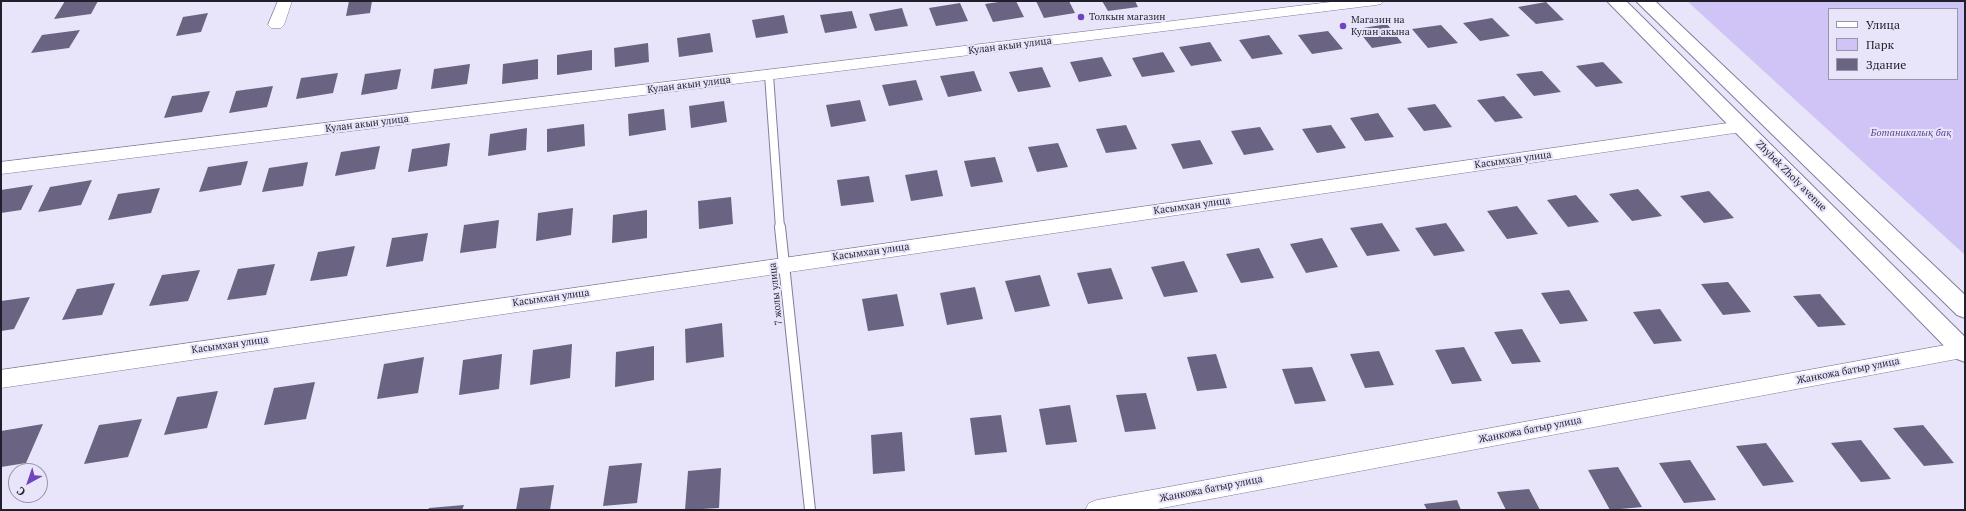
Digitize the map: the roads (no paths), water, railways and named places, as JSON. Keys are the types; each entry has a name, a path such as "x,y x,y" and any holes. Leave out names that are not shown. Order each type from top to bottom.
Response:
{"street":[{"path":"276,25 285,1"},
{"name":"Кулан акын улица","path":"1,168 1376,1"},
{"name":"Zhybek Zholy avenue","path":"1616,1 1964,351"},
{"path":"1645,1 1965,309"},
{"name":"Касымхан улица","path":"1,379 784,264 1742,127"},
{"name":"Жанкожа батыр улица","path":"1097,510 1964,351"}],"lane":[{"name":"7 жолы улица","path":"769,75 784,264 810,510"}],"place":[{"name":"Толкын магазин","path":"1081,17"},
{"name":"Магазин на Кулан акына","path":"1343,26"}],"park label":[{"name":"Ботаникалық бақ","path":"1911,133"}]}
